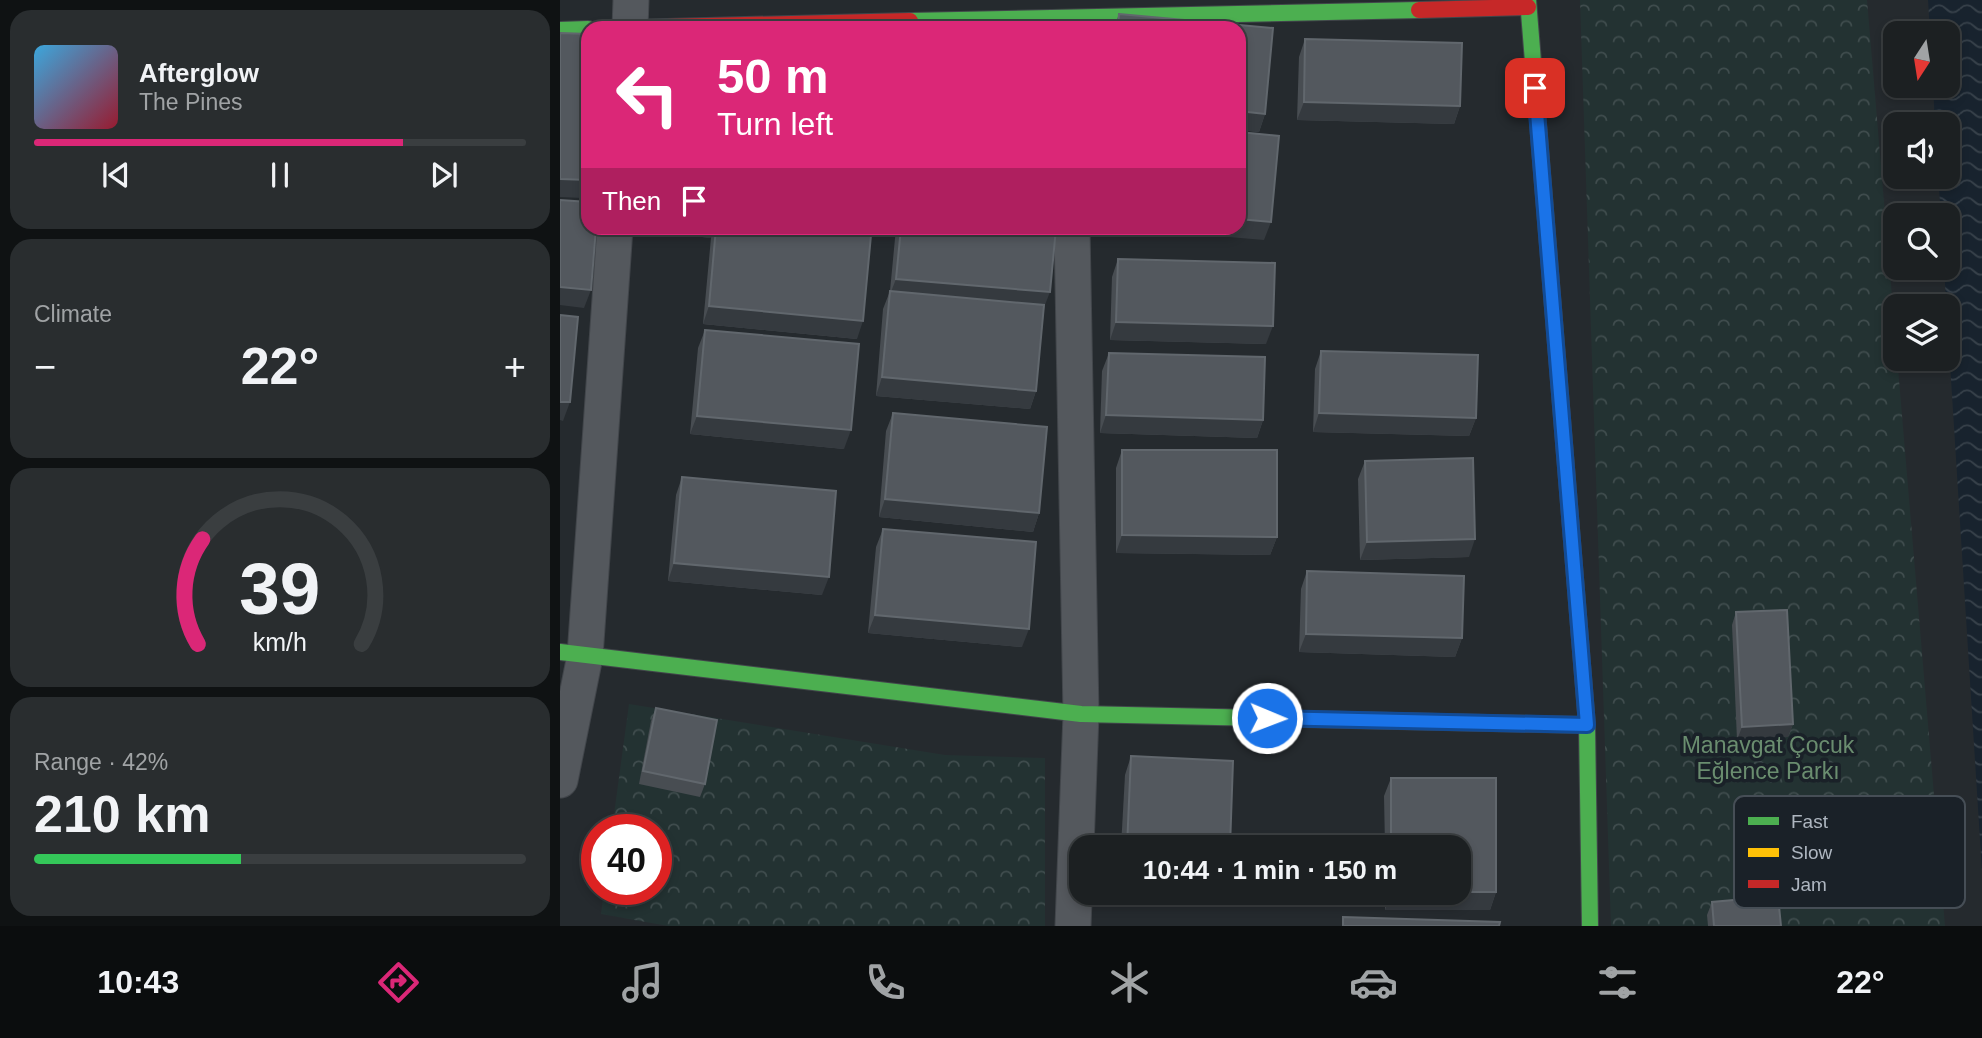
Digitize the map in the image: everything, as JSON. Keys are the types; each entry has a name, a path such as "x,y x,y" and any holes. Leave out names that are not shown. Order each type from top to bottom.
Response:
{"street":[{"path":"630,21 631,0"},
{"path":"865,21 1528,4 1587,725 1590,926"},
{"path":"560,30 581,29"},
{"path":"560,780 614,235"},
{"path":"1072,235 1081,714 1073,926"},
{"path":"572,654 1081,714 1587,725"}],"green space":[{"name":"Manavgat Çocuk Eğlence Parkı","path":"1580,0 1867,0 1884,203 1883,280 1891,280 1892,294 1883,294 1883,371 1898,371 1934,796 1734,796 1734,908 1943,908 1945,926 1611,926"},
{"path":"629,704 945,755 1045,758 1045,926 668,926 601,914 602,905 672,905 672,814 614,814"}],"water":[{"path":"1928,0 1982,0 1982,872 1950,371 1960,371 1960,294 1946,294 1945,280 1960,280 1960,203 1940,203 1939,189 1960,189 1960,112 1934,112 1934,98 1960,98 1960,21 1929,21"}],"building":[{"path":"1119,14 1196,21 1118,21"},
{"path":"1246,26 1273,28 1265,114 1246,112"},
{"path":"560,33 581,34 581,180 560,179"},
{"path":"1305,39 1462,43 1460,106 1304,102"},
{"path":"1246,133 1279,136 1271,222 1246,220"},
{"path":"560,200 581,202 581,235 595,235 591,290 560,287"},
{"path":"715,235 871,235 863,321 709,306"},
{"path":"900,235 1055,235 1050,292 896,279"},
{"path":"1118,259 1275,263 1273,326 1116,322"},
{"path":"890,291 1044,305 1036,391 882,377"},
{"path":"560,315 578,317 570,402 560,402"},
{"path":"705,330 859,344 851,430 697,416"},
{"path":"1321,351 1478,355 1476,418 1319,413"},
{"path":"1109,353 1265,357 1263,420 1106,415"},
{"path":"893,413 1047,427 1039,513 885,499"},
{"path":"1122,450 1277,450 1277,537 1122,535"},
{"path":"1473,458 1475,539 1367,542 1365,461"},
{"path":"682,477 836,491 829,577 674,563"},
{"path":"883,529 1036,542 1029,629 875,615"},
{"path":"1307,571 1464,576 1462,638 1306,634"},
{"path":"1787,610 1793,724 1742,727 1736,612"},
{"path":"656,708 717,720 705,784 643,771"},
{"path":"1131,756 1233,761 1230,835 1128,835"},
{"path":"1391,778 1496,778 1496,892 1471,892 1471,835 1391,835"},
{"path":"1734,900 1734,908 1779,908 1781,926 1714,926 1712,902"},
{"path":"1343,917 1500,922 1499,926 1343,926"}],"traffic: fast":[{"path":"1528,0 1587,725 1590,926"},
{"path":"910,21 1419,10"},
{"path":"560,30 581,29"},
{"path":"560,652 1081,714 1488,723"}],"traffic: slow":[{"path":"1488,723 1587,725"}],"traffic: jam":[{"path":"1419,10 1528,7"}],"route":[{"path":"1267,718 1587,725 1535,88"}]}
